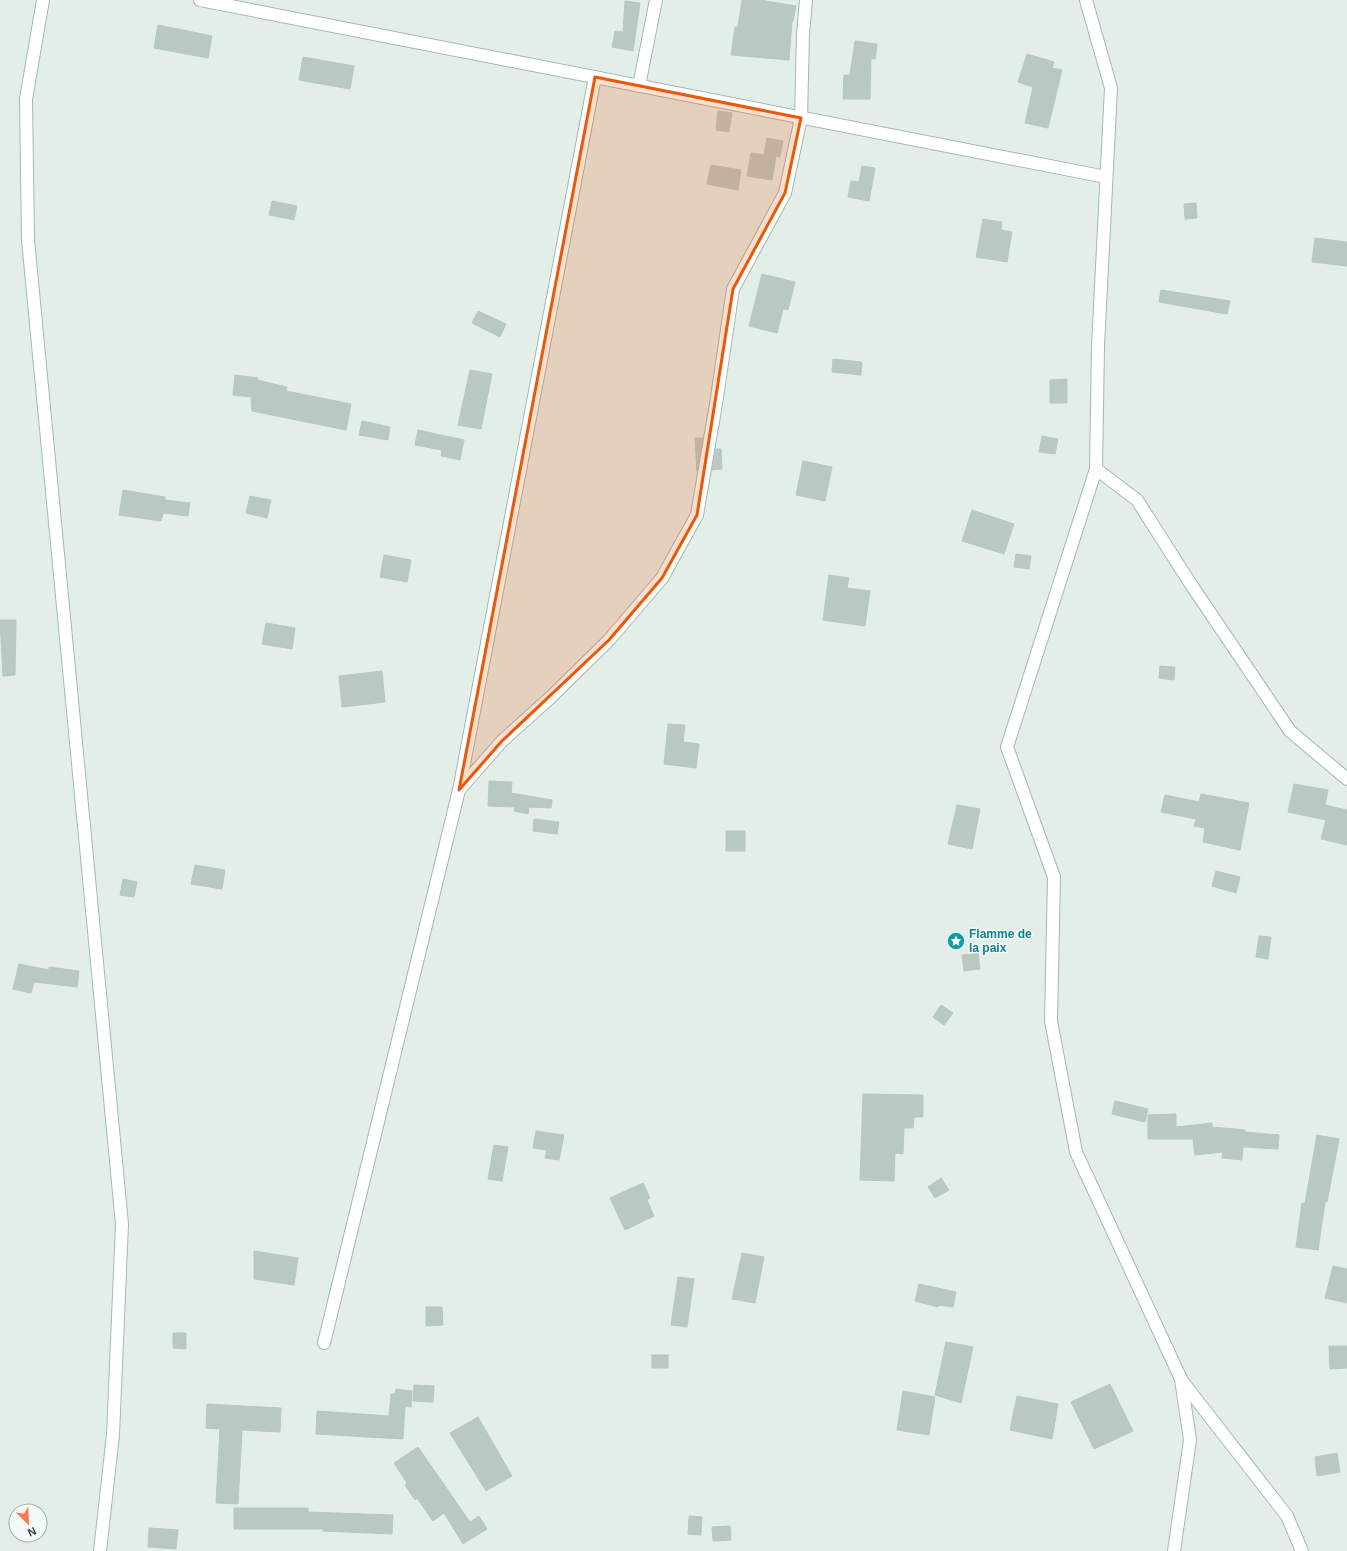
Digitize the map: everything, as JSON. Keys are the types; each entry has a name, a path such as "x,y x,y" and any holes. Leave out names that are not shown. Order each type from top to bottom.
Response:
{"street":[{"path":"43,0 26,99 28,240 122,1224 113,1435 100,1551"},
{"path":"200,0 1106,177"},
{"path":"639,86 656,0"},
{"path":"459,790 502,741 551,697 609,640 662,578 697,515 734,289 785,193 801,118 803,34 806,0"},
{"path":"1086,0 1111,88 1098,346 1096,469 1007,747 1054,877 1051,1021 1076,1152 1181,1379 1287,1516 1302,1551"},
{"path":"324,1343 459,790 595,77"},
{"path":"1096,469 1137,500 1198,596 1290,730 1347,779"},
{"path":"1174,1551 1190,1440 1181,1379"}],"highlighted area":[{"path":"595,77 801,118 785,193 733,289 697,515 662,578 609,640 502,741 459,790"}],"building":[{"path":"742,0 760,0 796,6 792,21 789,60 731,55 735,27 738,27"},
{"path":"625,1 640,3 633,51 612,47 615,31 623,32"},
{"path":"158,25 212,36 208,58 154,48"},
{"path":"855,41 877,44 875,59 871,58 870,99 843,99 844,75 850,75"},
{"path":"1027,54 1054,62 1052,68 1062,70 1048,128 1025,123 1033,87 1018,82"},
{"path":"303,57 354,66 350,89 299,80"},
{"path":"718,111 732,113 729,132 716,130"},
{"path":"767,138 783,141 780,157 776,156 772,180 747,176 751,153 764,155"},
{"path":"711,165 741,170 738,190 707,184"},
{"path":"862,166 875,168 869,201 848,197 851,181 859,182"},
{"path":"272,201 297,206 294,220 269,215"},
{"path":"1196,203 1197,218 1185,219 1184,204"},
{"path":"983,219 1002,222 1001,230 1012,232 1007,262 976,257"},
{"path":"1315,238 1347,242 1347,266 1312,262"},
{"path":"762,274 795,282 788,310 783,309 777,333 749,326"},
{"path":"1161,290 1230,301 1227,314 1159,302"},
{"path":"478,311 506,324 500,337 472,323"},
{"path":"833,359 862,362 861,375 832,372"},
{"path":"470,370 492,374 481,429 458,425"},
{"path":"235,375 258,378 257,380 287,387 286,391 351,404 346,430 252,411 251,397 233,395"},
{"path":"1067,379 1067,403 1050,403 1050,380"},
{"path":"362,421 390,427 388,440 359,435"},
{"path":"418,430 464,440 460,460 441,456 442,450 415,445"},
{"path":"1042,436 1058,439 1055,454 1039,452"},
{"path":"695,438 703,438 697,471"},
{"path":"716,449 721,449 722,469 712,470"},
{"path":"803,461 832,467 825,501 796,495"},
{"path":"123,490 165,497 165,500 190,503 188,516 163,513 161,521 119,515"},
{"path":"250,496 271,500 267,518 246,513"},
{"path":"972,510 1014,524 1004,554 962,541"},
{"path":"1016,554 1031,556 1029,569 1014,567"},
{"path":"384,555 411,560 407,582 380,577"},
{"path":"829,575 849,578 847,588 870,591 865,626 823,620"},
{"path":"0,620 16,620 15,675 3,676"},
{"path":"266,623 295,628 292,649 262,644"},
{"path":"1160,666 1175,667 1174,680 1159,678"},
{"path":"382,671 385,702 342,707 339,676"},
{"path":"668,724 685,725 683,742 699,744 696,768 664,764"},
{"path":"489,781 512,782 511,793 552,800 551,808 529,807 528,814 514,811 515,807 488,806"},
{"path":"1294,784 1328,790 1325,805 1347,810 1347,845 1321,839 1326,820 1288,812"},
{"path":"1201,794 1249,803 1240,850 1203,842 1205,828 1194,826 1196,819 1161,812 1165,795 1199,802"},
{"path":"957,805 980,809 972,849 948,844"},
{"path":"534,819 559,822 557,834 533,831"},
{"path":"726,831 745,831 745,851 726,851"},
{"path":"195,865 225,870 222,889 191,884"},
{"path":"1216,871 1240,877 1236,893 1212,886"},
{"path":"123,879 137,882 134,897 120,895"},
{"path":"1259,936 1271,937 1268,959 1256,957"},
{"path":"978,953 980,969 964,971 962,955"},
{"path":"19,964 49,970 49,967 79,971 77,987 34,982 31,993 13,989"},
{"path":"941,1005 953,1013 944,1025 933,1017"},
{"path":"863,1094 923,1095 923,1117 914,1117 913,1128 904,1128 903,1154 895,1153 894,1181 860,1180"},
{"path":"1115,1101 1148,1109 1145,1122 1112,1114"},
{"path":"1176,1114 1176,1127 1212,1123 1212,1127 1279,1135 1278,1149 1243,1147 1242,1160 1222,1158 1223,1152 1195,1155 1193,1139 1148,1139 1148,1115"},
{"path":"536,1131 564,1135 559,1160 545,1158 547,1150 533,1148"},
{"path":"1317,1135 1339,1139 1327,1202 1325,1202 1318,1250 1296,1247 1302,1203 1305,1203"},
{"path":"494,1145 508,1147 502,1181 488,1179"},
{"path":"941,1178 949,1190 935,1198 928,1187"},
{"path":"643,1183 650,1198 647,1200 654,1216 625,1230 610,1198"},
{"path":"254,1251 298,1258 294,1285 254,1279"},
{"path":"742,1253 764,1257 755,1303 732,1299"},
{"path":"1333,1266 1347,1269 1347,1303 1325,1298"},
{"path":"678,1277 694,1279 687,1327 671,1325"},
{"path":"919,1284 956,1292 953,1307 939,1305 938,1307 915,1301"},
{"path":"426,1307 442,1307 443,1325 426,1326"},
{"path":"173,1333 186,1333 186,1349 173,1348"},
{"path":"946,1342 973,1347 961,1403 935,1395"},
{"path":"1329,1346 1347,1346 1347,1368 1330,1369"},
{"path":"652,1355 668,1355 668,1368 652,1368"},
{"path":"1110,1384 1133,1431 1094,1449 1071,1402"},
{"path":"414,1385 434,1386 433,1402 413,1401"},
{"path":"396,1389 412,1391 411,1407 405,1406 403,1439 316,1434 317,1411 389,1416 391,1394 395,1394"},
{"path":"903,1391 935,1397 929,1435 897,1430"},
{"path":"1017,1396 1058,1404 1052,1439 1010,1430"},
{"path":"207,1404 281,1408 280,1432 242,1430 238,1504 216,1503 220,1429 206,1428"},
{"path":"478,1417 512,1476 486,1491 450,1433"},
{"path":"418,1447 470,1522 479,1516 487,1529 463,1544 444,1513 433,1521 417,1498 415,1500 405,1485 407,1483 394,1463"},
{"path":"1337,1453 1340,1472 1317,1476 1315,1457"},
{"path":"234,1508 308,1508 308,1512 393,1515 392,1534 323,1531 323,1529 234,1529"},
{"path":"689,1516 702,1517 701,1535 688,1534"},
{"path":"730,1526 731,1540 713,1541 712,1527"},
{"path":"149,1528 178,1530 176,1549 148,1547"}],"place":[{"name":"Flamme de la paix","path":"956,941"}]}
